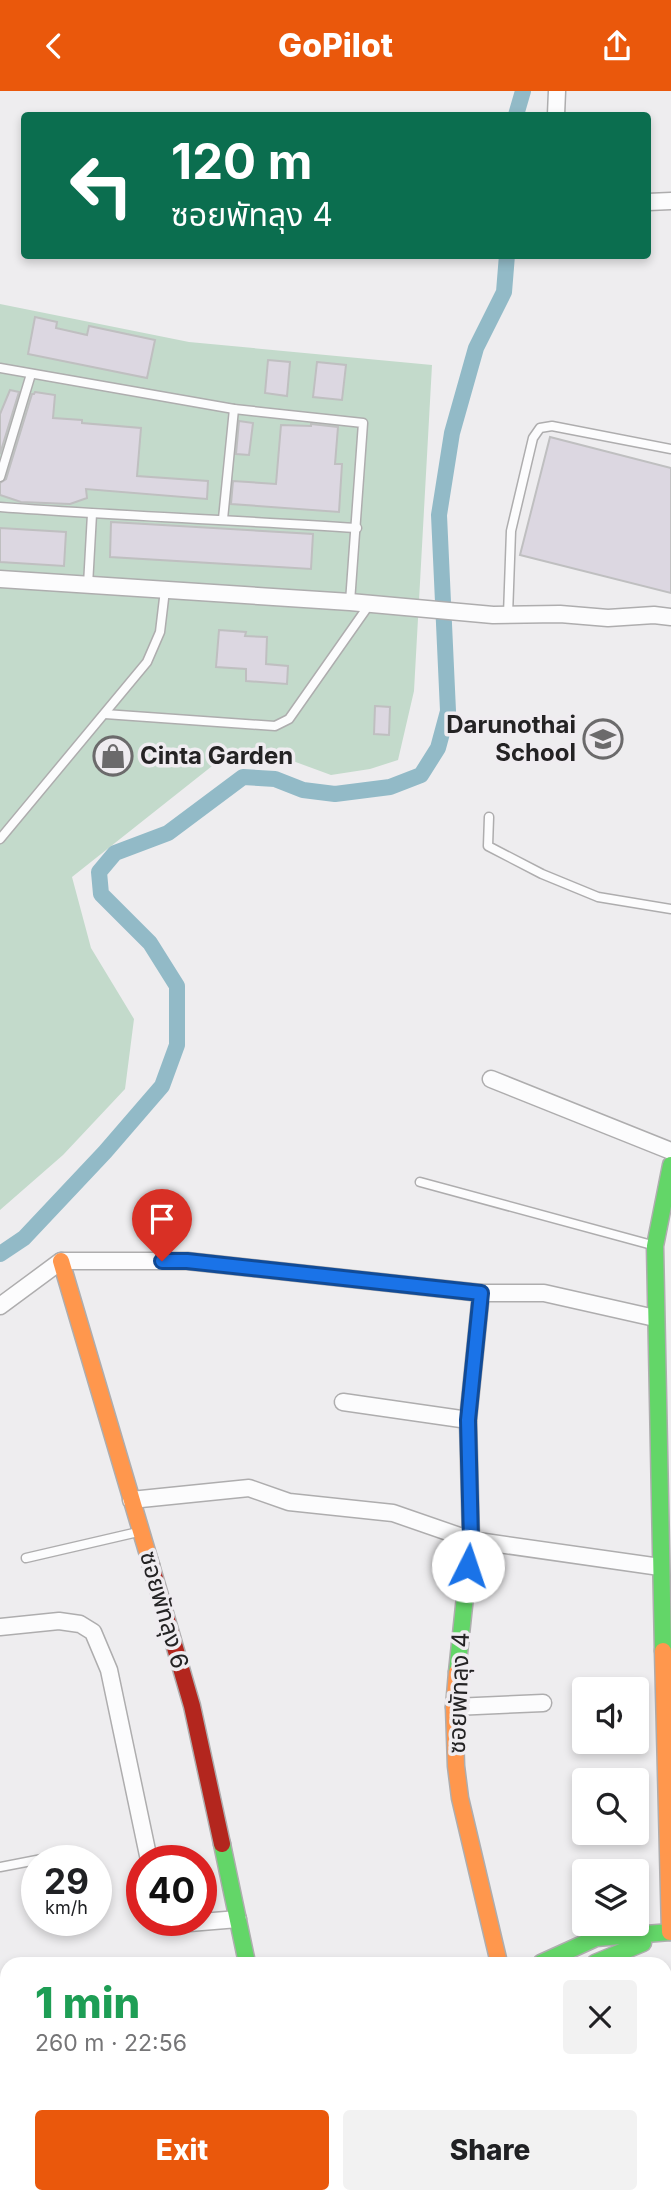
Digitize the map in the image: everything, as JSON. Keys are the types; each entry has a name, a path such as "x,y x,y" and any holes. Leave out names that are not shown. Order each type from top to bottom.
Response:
{"street":[{"path":"556,112 557,91"},
{"path":"651,202 671,201"},
{"path":"0,579 350,602 501,615 671,617"},
{"path":"491,1079 671,1151"},
{"path":"671,1165 655,1245 654,1318 665,1420 660,1567 666,1611 671,1932"},
{"path":"0,1306 61,1261 187,1261 481,1293 544,1293 654,1318"},
{"name":"ซอยพัทลุง 6","path":"61,1261 192,1706 246,1957"},
{"name":"ซอยพัทลุง 4","path":"481,1293 468,1420 471,1540 454,1707 460,1798 498,1957"},
{"path":"343,1402 468,1420"},
{"path":"131,1500 249,1488 289,1502 393,1513 471,1540 660,1567"},
{"path":"0,1627 59,1621 80,1624 93,1632 109,1670 146,1845"},
{"path":"454,1707 543,1703"},
{"path":"217,1921 238,1919"},
{"path":"554,1957 596,1938 671,1932"},
{"path":"606,1957 671,1932"}],"lane":[{"path":"0,368 234,409 363,423 350,602"},
{"path":"0,477 30,374"},
{"path":"223,519 234,409"},
{"path":"501,615 511,531 533,438 540,428 552,426 671,449"},
{"path":"0,507 357,528"},
{"path":"88,585 92,514"},
{"path":"0,839 147,662 160,632 165,590"},
{"path":"105,714 275,726 289,719 369,604"},
{"path":"489,817 488,846 542,874 598,897 671,909"},
{"path":"420,1182 655,1245"},
{"path":"26,1558 141,1532"},
{"path":"0,1867 21,1863"}],"green space":[{"name":"Cinta Garden","path":"0,304 189,342 432,365 414,691 398,760 370,769 331,775 282,757 226,755 72,877 91,948 134,1019 125,1089 63,1155 0,1210"}],"building":[{"path":"35,317 57,322 56,328 87,335 89,326 155,340 147,378 28,354"},
{"path":"268,360 290,362 287,396 265,393"},
{"path":"317,362 346,365 342,400 313,397"},
{"path":"10,390 19,392 0,454 0,414"},
{"path":"35,392 55,395 53,418 141,428 137,476 208,481 207,499 86,489 87,498 70,504 21,502 0,495 0,483 6,479 32,394"},
{"path":"239,421 253,423 249,455 236,454"},
{"path":"281,425 338,427 335,464 342,464 339,512 231,504 233,481 276,484"},
{"path":"550,437 671,468 671,593 520,555"},
{"path":"111,522 313,534 311,569 110,557"},
{"path":"0,528 66,532 64,566 0,562"},
{"path":"219,630 246,632 245,636 267,637 266,664 288,666 287,684 246,681 246,669 216,667"},
{"path":"375,706 390,707 389,735 374,734"}],"waterway":[{"path":"517,112 523,91"},
{"path":"0,1254 24,1238 105,1152 162,1086 177,1045 177,986 150,943 101,894 99,872 115,853 168,833 243,777 275,779 303,790 335,794 390,787 421,775 438,748 448,711 439,515 452,433 476,348 504,292 507,259"}],"traffic: fast":[{"path":"663,1651 655,1246 671,1165"},
{"path":"457,1672 471,1540 468,1420 481,1293"},
{"path":"222,1844 246,1957"},
{"path":"554,1957 596,1938 671,1932"},
{"path":"609,1957 643,1943"}],"traffic: slow":[{"path":"61,1261 151,1565"},
{"path":"663,1651 670,1932"},
{"path":"457,1672 454,1707 460,1798 498,1957"}],"traffic: jam":[{"path":"151,1565 192,1706 222,1844"}],"place":[{"name":"Darunothai School","path":"603,739"},
{"name":"Cinta Garden","path":"113,756"}],"route":[{"path":"162,1261 187,1261 481,1293 468,1420 471,1540 468,1566"}]}
